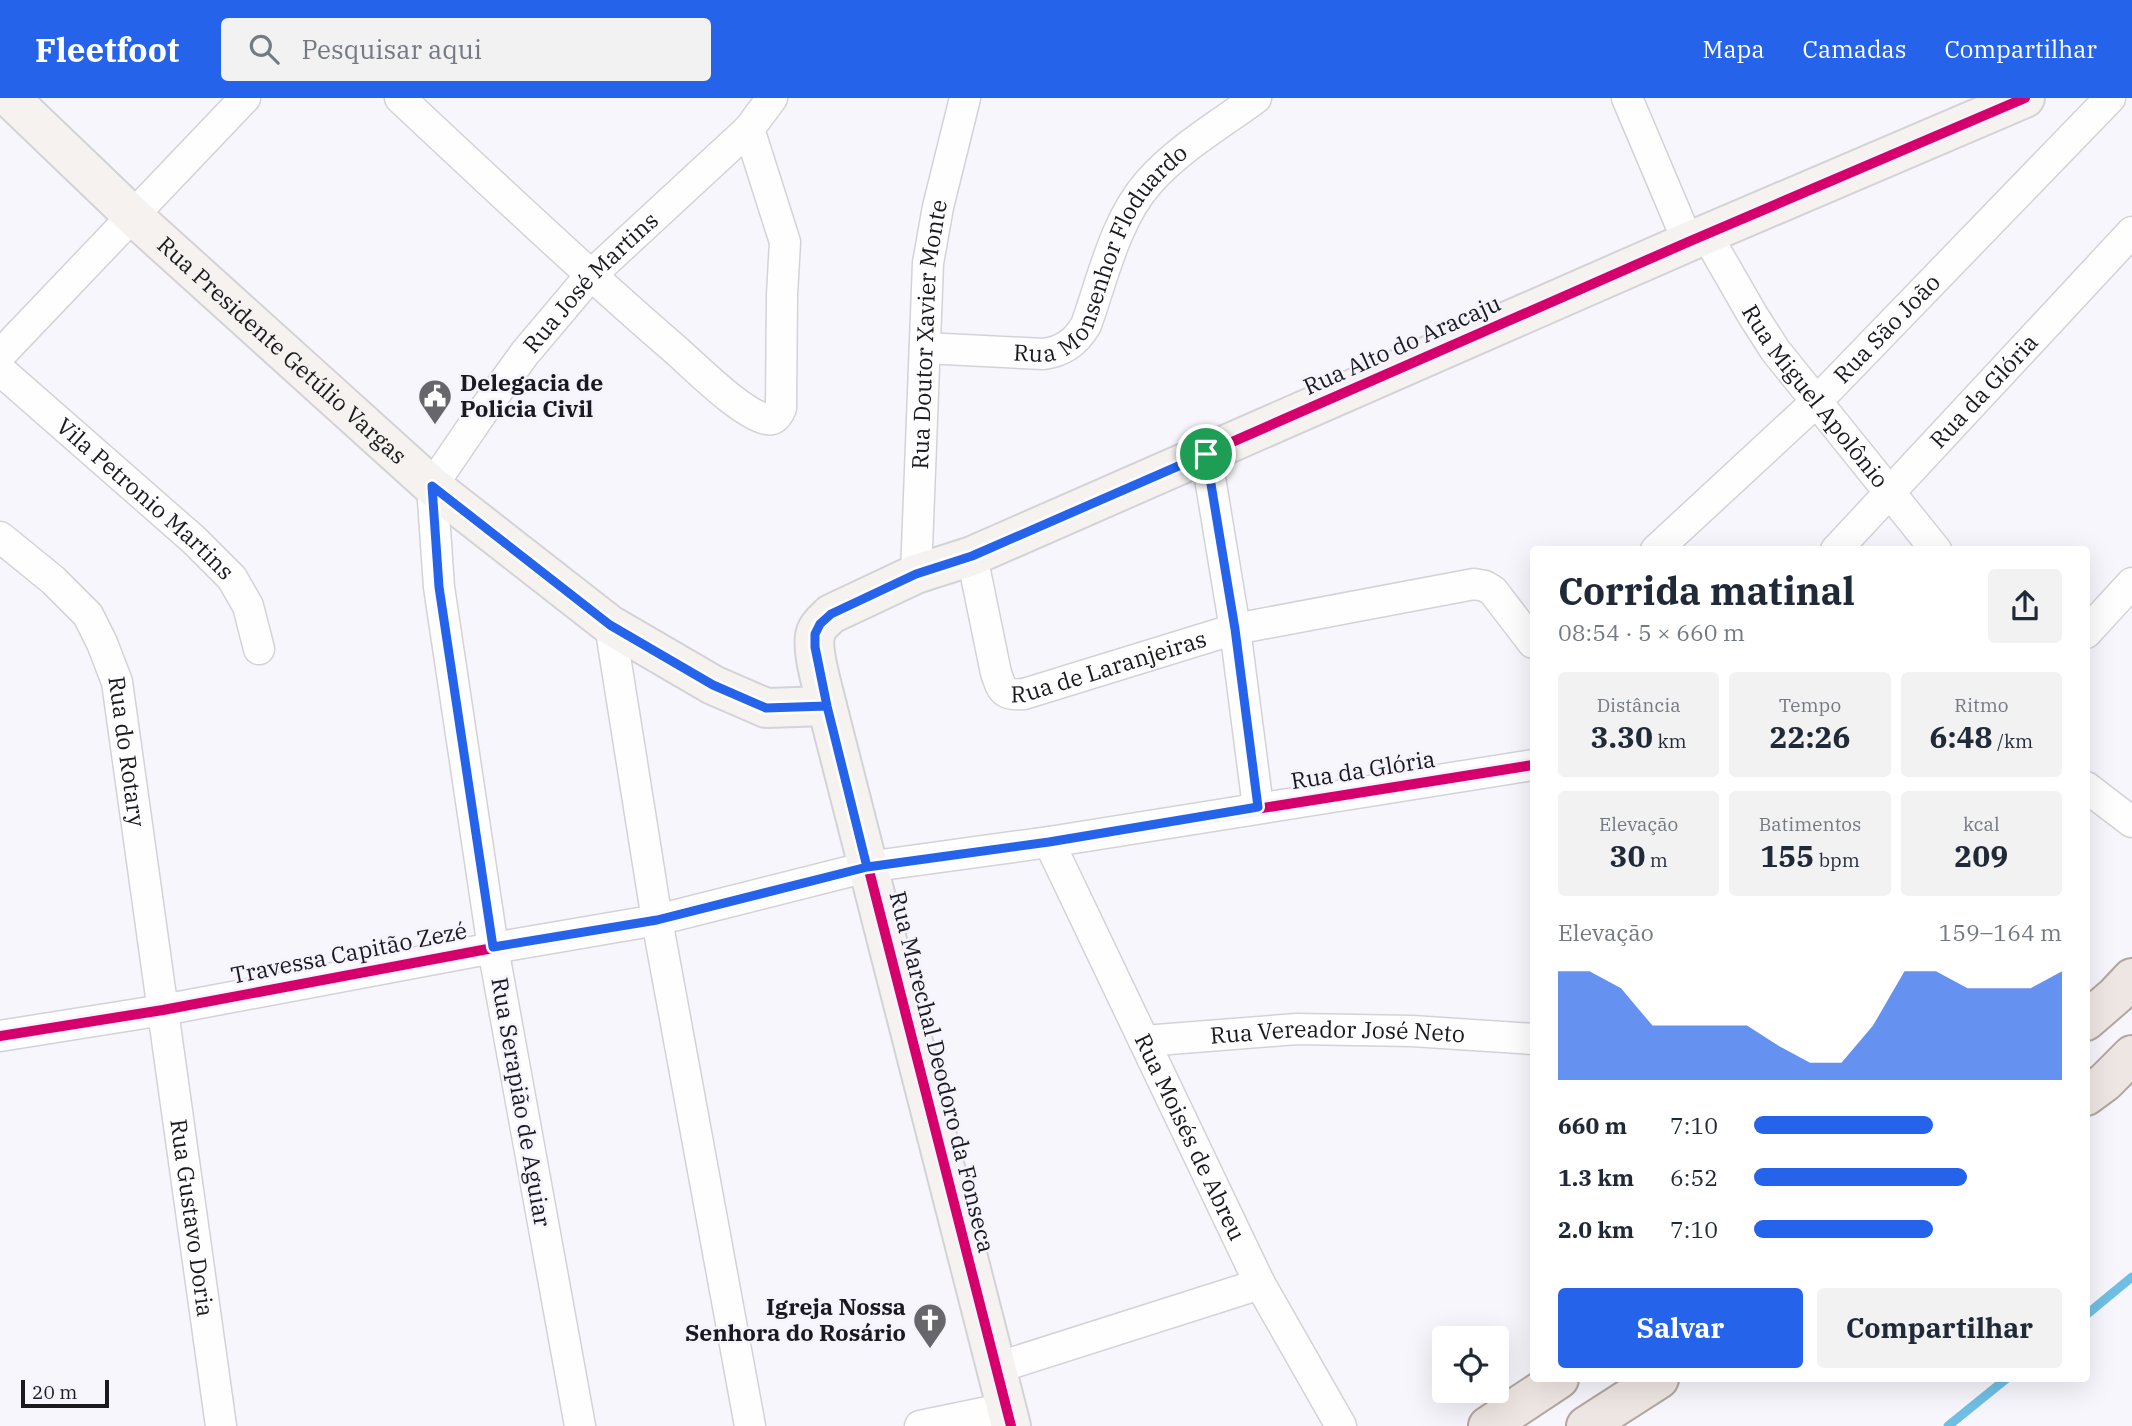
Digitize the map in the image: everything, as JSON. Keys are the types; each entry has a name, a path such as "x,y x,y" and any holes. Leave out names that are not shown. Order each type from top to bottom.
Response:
{"main road":[{"path":"2090,1018 2132,978"},
{"path":"2090,1093 2132,1055"},
{"path":"1490,1425 1554,1382"},
{"path":"1586,1426 1654,1382"}],"street":[{"name":"Rua Presidente Getúlio Vargas","path":"9,98 132,215 432,486 610,625 713,685 766,708 827,706"},
{"path":"0,355 245,98"},
{"path":"400,98 590,276 732,399 764,419 771,419 778,416 781,408 785,242 749,129"},
{"name":"Rua José Martins","path":"432,486 526,353 590,276 749,129 772,98"},
{"name":"Rua Doutor Xavier Monte","path":"916,574 928,263 938,207 965,98"},
{"name":"Rua Monsenhor Floduardo","path":"925,348 1043,354 1057,352 1079,338 1119,231 1150,180 1256,98"},
{"name":"Rua Miguel Apolônio","path":"1628,98 1697,238 1775,350 1933,546"},
{"name":"Rua São João","path":"1660,546 1817,401 2110,98"},
{"name":"Rua Alto do Aracaju","path":"815,647 815,634 820,624 831,614 916,574 972,556 2017,99"},
{"name":"Rua da Glória","path":"1840,546 2132,232"},
{"name":"Vila Petronio Martins","path":"0,370 194,540 232,578 248,606 259,649"},
{"path":"1206,454 1235,629 1258,807"},
{"name":"Rua Serapião de Aguiar","path":"432,486 439,587 493,947 580,1426"},
{"name":"Rua do Rotary","path":"0,537 53,580 88,615 117,682 163,1010"},
{"name":"Rua de Laranjeiras","path":"972,556 996,673 1002,690 1012,695 1024,694 1235,629 1474,584 1485,586 1493,592 1530,639"},
{"path":"2090,629 2132,583"},
{"path":"610,625 657,920 750,1426"},
{"name":"Rua Marechal Deodoro da Fonseca","path":"815,647 867,867 1009,1417"},
{"name":"Rua da Glória","path":"867,867 1049,842 1530,765"},
{"path":"2090,790 2132,822"},
{"name":"Rua Moisés de Abreu","path":"1049,842 1260,1284 1340,1426"},
{"name":"Travessa Capitão Zezé","path":"0,1036 163,1010 493,947 657,920 867,867"},
{"name":"Rua Gustavo Doria","path":"163,1010 221,1426"},
{"name":"Rua Vereador José Neto","path":"1144,1041 1297,1029 1412,1031 1530,1040"},
{"path":"996,1368 1260,1284"},
{"path":"920,1426 1009,1417"}],"waterway":[{"path":"2090,1312 2132,1277"},
{"path":"1948,1426 2002,1382"}],"cycle path":[{"path":"1011,1426 820,679 815,639 820,624 831,614 916,574 972,556 1688,242 2025,98"},
{"path":"0,1036 163,1010 657,920 867,867 1049,842 1530,765"}],"place":[{"name":"Delegacia de Policia Civil","path":"435,426"},
{"name":"Igreja Nossa Senhora do Rosário","path":"930,1350"}],"route":[{"path":"1206,454 972,556 916,574 831,614 820,624 815,634 815,647 867,867 657,920 493,947 439,587 432,486 610,625 713,685 766,708 827,706 867,867 1049,842 1258,807 1235,629 1206,454"}]}
